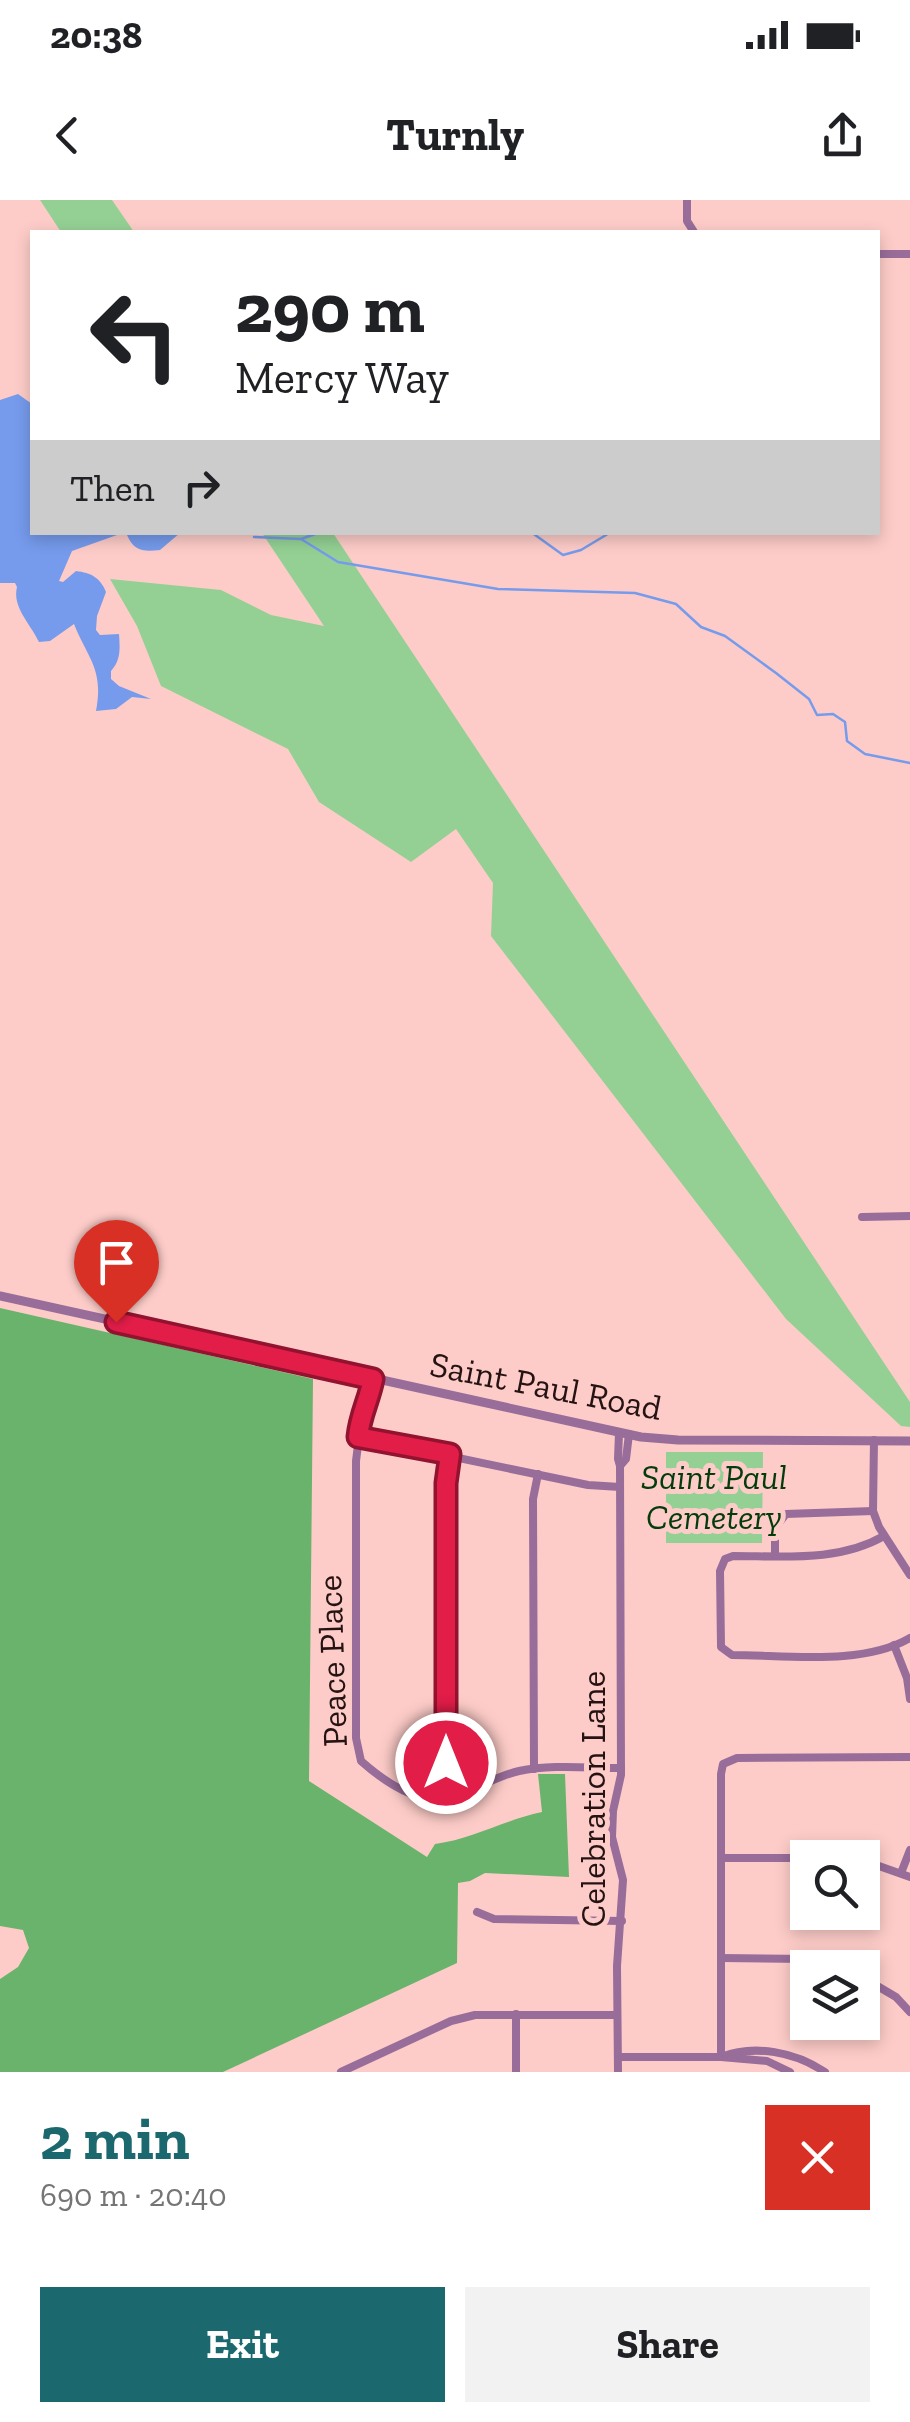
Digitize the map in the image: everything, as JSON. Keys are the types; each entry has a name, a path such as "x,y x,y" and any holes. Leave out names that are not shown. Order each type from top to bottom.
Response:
{"street":[{"path":"686,200 693,230"},
{"path":"880,254 910,254"},
{"path":"862,1217 910,1216"},
{"name":"Saint Paul Road","path":"0,1296 624,1434 678,1440 910,1440"},
{"name":"Peace Place","path":"369,1378 369,1399 363,1405 358,1437 359,1756 365,1765 410,1793 427,1799 451,1798"},
{"name":"Celebration Lane","path":"618,2072 623,1880 612,1836 621,1768 620,1466 626,1459 624,1434"},
{"path":"358,1437 588,1486 620,1486"},
{"path":"874,1440 874,1512 884,1536 910,1575"},
{"path":"450,1454 446,1483 446,1763 451,1798 495,1778 534,1769 621,1768"},
{"path":"534,1769 533,1499 538,1474"},
{"path":"775,1555 775,1528 786,1514 874,1512"},
{"path":"884,1536 865,1547 835,1554 733,1556 722,1563 720,1643 732,1656 860,1654 910,1638"},
{"path":"894,1645 907,1678 910,1699"},
{"path":"721,2057 721,1774 727,1760 910,1756"},
{"path":"880,1866 906,1875 910,1850"},
{"path":"721,1858 790,1858"},
{"path":"477,1912 494,1920 622,1922"},
{"path":"721,1958 790,1959"},
{"path":"880,1988 910,2012"},
{"path":"516,2014 516,2072"},
{"path":"342,2072 451,2021 475,2015 617,2016"},
{"path":"721,2057 736,2051 780,2053 797,2056 826,2072"},
{"path":"619,2058 721,2057 767,2061 790,2072"}],"green space":[{"path":"40,200 112,200 133,230 60,230"},
{"path":"263,535 334,535 910,1402 910,1427 901,1426 786,1319 491,936 493,883 456,829 411,862 319,802 288,749 161,686 137,626 110,579 221,590 271,615 324,626"},
{"path":"0,1308 313,1379 309,1781 427,1857 435,1844 542,1812 538,1774 565,1774 569,1877 485,1873 458,1883 457,1963 223,2072 0,2072 0,1979 18,1967 29,1948 23,1930 0,1926"},
{"name":"Saint Paul Cemetery","path":"666,1452 763,1452 762,1543 666,1543"}],"water":[{"path":"18,394 30,403 30,535 117,535 72,551 59,581 76,571 98,579 106,592 96,630 100,635 119,634 119,654 111,679 151,699 132,697 116,709 96,711 96,674 74,624 50,641 39,642 19,608 15,583 0,583 0,400"},
{"path":"127,535 178,535 160,550 140,549"}],"waterway":[{"path":"254,537 301,539 312,535"},
{"path":"535,535 563,555 581,550 606,535"},
{"path":"301,539 338,562 498,589 635,593 676,604 701,627 725,636 776,673 809,699 817,715 833,714 845,722 847,741 865,754 910,763"}],"route":[{"path":"116,1322 373,1379 369,1399 363,1405 358,1437 450,1454 446,1470 446,1763"}]}
